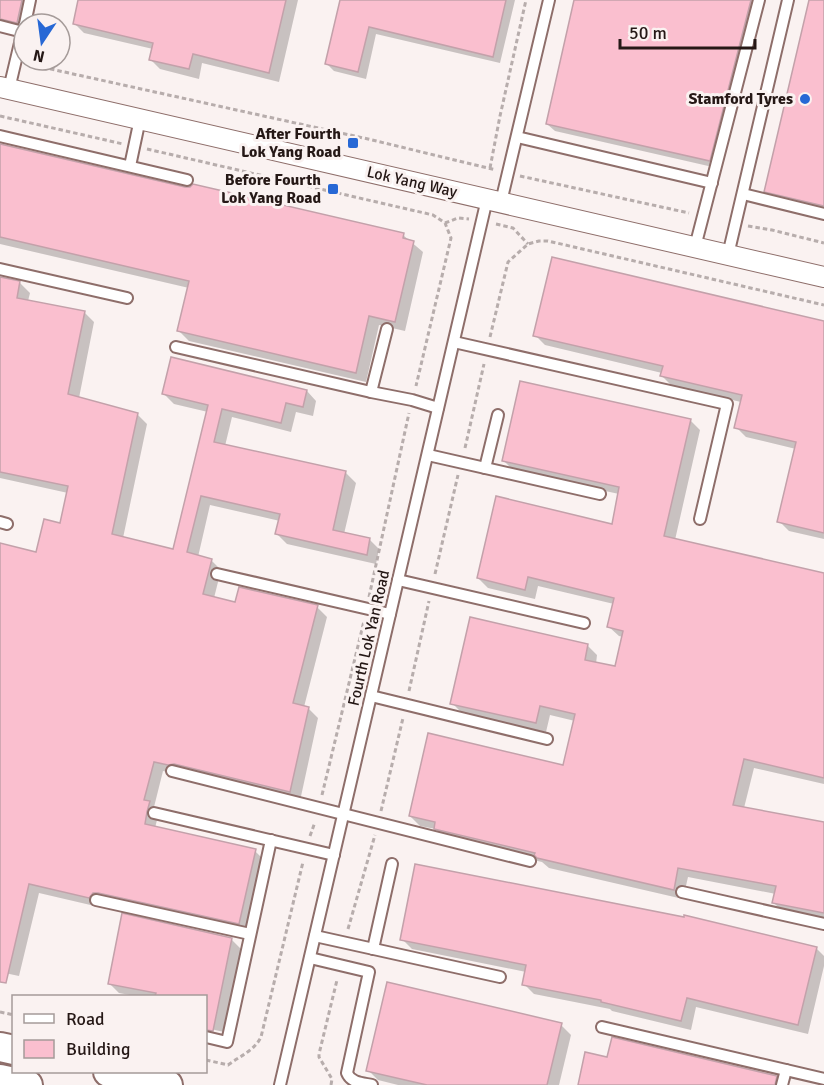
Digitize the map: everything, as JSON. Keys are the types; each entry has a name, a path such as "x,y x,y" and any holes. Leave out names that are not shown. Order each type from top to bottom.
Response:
{"main road":[{"path":"117,1073 168,1085"},
{"path":"0,1079 28,1085"}],"street":[{"name":"Lok Yang Way","path":"5,88 824,277"}],"lane":[{"name":"Fourth Lok Yan Road","path":"280,1085 454,342 494,200 508,173 549,0"},
{"path":"695,247 759,0"},
{"path":"728,255 789,0"},
{"path":"5,88 12,71"},
{"path":"130,166 140,119"},
{"path":"0,136 187,180"},
{"path":"517,137 712,183"},
{"path":"743,194 824,214"},
{"path":"0,269 127,298"},
{"path":"371,392 387,329"},
{"path":"454,342 727,404 700,519"},
{"path":"176,346 438,408"},
{"path":"485,468 498,415"},
{"path":"428,454 600,494"},
{"path":"217,574 390,614"},
{"path":"398,580 584,623"},
{"path":"371,696 546,739"},
{"path":"172,771 530,861"},
{"path":"154,813 334,855"},
{"path":"207,1037 226,1041 271,840"},
{"path":"373,949 392,864"},
{"path":"682,892 824,924"},
{"path":"96,900 250,934"},
{"path":"315,936 500,977"},
{"path":"310,958 369,972 347,1073 352,1080 372,1085"},
{"path":"602,1027 824,1079"},
{"path":"782,1085 786,1070"}],"path":[{"path":"490,168 526,0"},
{"path":"66,72 703,216"},
{"path":"0,116 434,215 446,223"},
{"path":"735,224 772,230 824,243"},
{"path":"345,943 378,823 508,262 528,244 548,241 824,305"},
{"path":"331,1085 333,1079 319,1054 341,965"},
{"path":"207,1060 228,1065"}],"building":[{"path":"0,0 22,0 19,12 12,12 12,22 0,19"},
{"path":"78,0 286,0 269,73 193,54 189,69 149,60 153,43 73,24"},
{"path":"340,0 506,0 493,57 369,27 358,72 325,64"},
{"path":"574,0 751,0 710,161 546,124"},
{"name":"Stamford Tyres","path":"809,0 824,0 824,206 764,192"},
{"path":"0,144 185,187 193,184 404,233 403,238 414,241 395,322 369,316 356,373 177,331 189,281 0,237"},
{"path":"552,257 824,321 824,533 777,522 796,442 734,428 742,395 660,376 663,366 533,336"},
{"path":"0,277 20,281 17,298 85,311 68,394 138,413 112,534 173,549 208,405 162,394 171,357 307,390 303,407 286,403 281,423 222,409 214,442 346,471 333,530 370,538 367,555 275,534 280,514 201,496 187,552 212,559 203,594 235,602 239,587 318,605 293,703 309,707 290,792 174,764 154,762 144,800 150,801 145,824 256,849 239,924 98,893 93,893 89,898 29,884 6,983 0,982 0,543 36,552 44,519 60,523 68,486 0,472"},
{"path":"520,381 691,419 664,536 824,573 824,778 744,759 733,805 824,822 824,913 772,903 776,886 678,868 674,890 537,858 535,853 434,829 435,822 409,816 428,733 563,765 575,714 540,706 536,723 450,704 470,617 588,644 585,660 615,666 623,631 607,627 614,598 528,577 525,590 477,578 496,496 612,524 619,487 502,461"},
{"path":"415,864 684,917 684,915 817,947 798,1025 687,998 681,1021 601,1002 601,1000 522,985 526,965 400,940"},
{"path":"122,913 232,938 213,1031 207,1030 207,995 155,995 156,993 108,984"},
{"path":"387,982 562,1023 547,1085 427,1085 366,1071"},
{"path":"612,1037 777,1076 775,1085 578,1085 585,1052 607,1057"}],"place":[{"name":"Stamford Tyres","path":"805,99"},
{"name":"After Fourth Lok Yang Road","path":"353,143"},
{"name":"Before Fourth Lok Yang Road","path":"333,189"}]}
